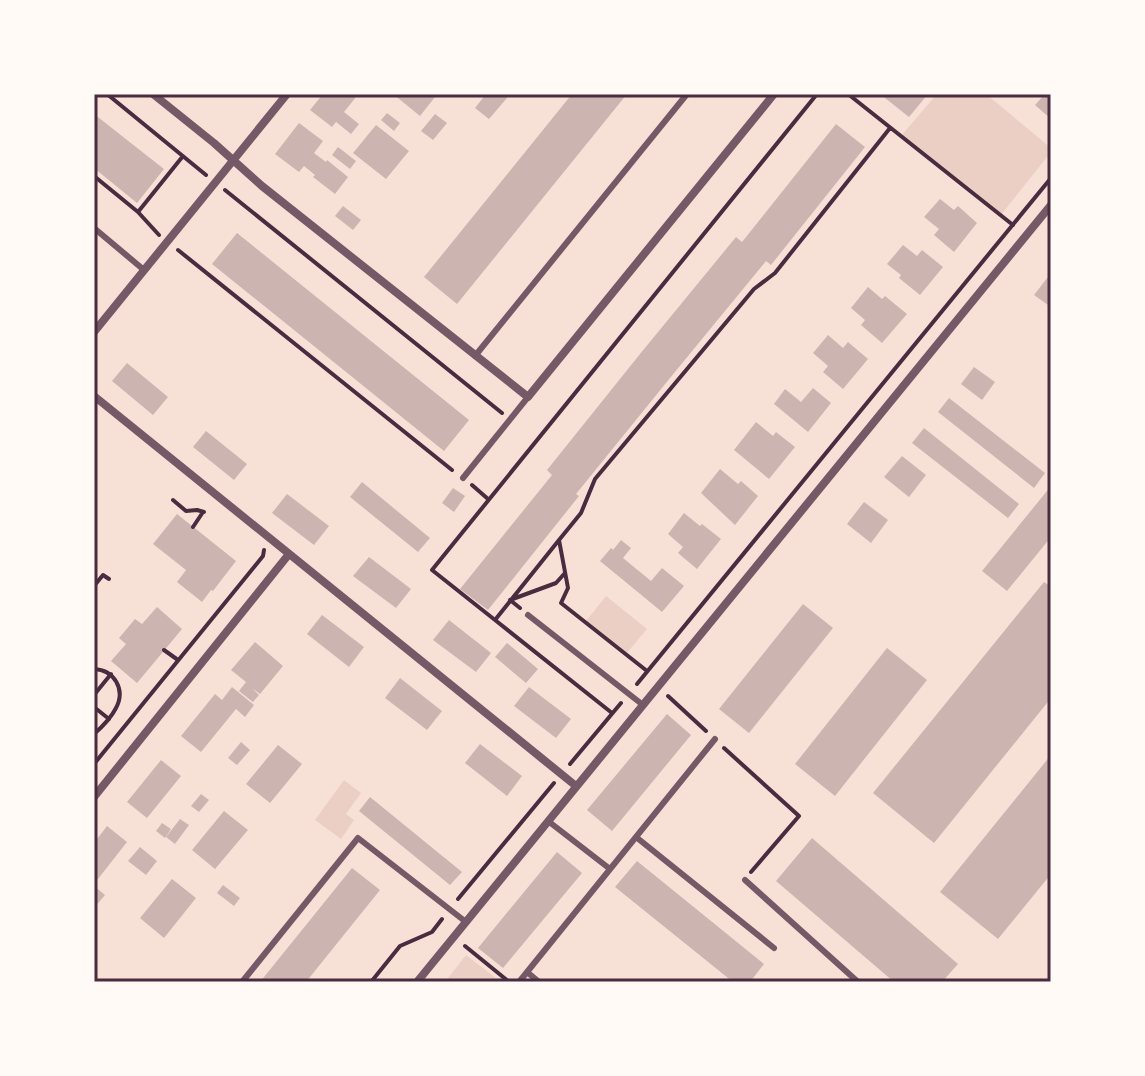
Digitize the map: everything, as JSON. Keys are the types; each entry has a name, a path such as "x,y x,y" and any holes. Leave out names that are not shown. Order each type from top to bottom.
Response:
{"street":[{"path":"153,94 262,186 528,397 774,94"},
{"path":"94,332 287,94"},
{"path":"417,982 1051,205"},
{"path":"94,396 576,786"},
{"path":"94,797 289,554"}],"lane":[{"path":"475,356 687,94"},
{"path":"94,228 144,270"},
{"path":"463,478 528,397"},
{"path":"528,615 643,705"},
{"path":"519,982 715,739"},
{"path":"548,821 610,869"},
{"path":"636,837 774,948"},
{"path":"242,982 358,838 466,922"},
{"path":"745,880 858,982"},
{"path":"527,972 539,982"}],"path":[{"path":"107,94 511,419"},
{"path":"612,713 432,570 817,94"},
{"path":"848,94 1013,225"},
{"path":"495,620 581,513 595,479 754,289 775,273 890,128"},
{"path":"138,212 183,156"},
{"path":"94,176 138,212 167,242 488,499"},
{"path":"371,982 400,946 432,932 1051,178"},
{"path":"173,500 186,511 204,512"},
{"path":"193,527 210,504"},
{"path":"559,540 568,588 561,603 647,671"},
{"path":"94,764 263,556 262,547"},
{"path":"510,600 556,583 565,573"},
{"path":"94,586 103,575 109,579"},
{"path":"510,600 528,615"},
{"path":"164,650 178,660"},
{"path":"94,669 111,674 117,681 119,700 109,719 94,734"},
{"path":"94,695 111,674"},
{"path":"658,687 799,816 745,880"},
{"path":"94,707 109,719"},
{"path":"453,937 509,982"}],"shaded area":[{"path":"937,94 986,94 1051,148 1000,216 901,136"},
{"path":"606,596 647,629 626,654 586,621"},
{"path":"344,780 361,793 346,814 354,820 341,839 315,820"},
{"path":"466,955 501,982 452,982 448,978"}],"building":[{"path":"323,94 353,94 356,97 344,112 359,124 351,134 336,122 332,127 310,110"},
{"path":"393,94 431,94 435,97 420,116"},
{"path":"486,94 502,94 507,98 489,119 475,108"},
{"path":"572,94 627,94 457,304 424,277"},
{"path":"880,94 928,94 909,117"},
{"path":"1045,94 1051,94 1051,119 1035,105"},
{"path":"387,113 400,123 394,131 381,120"},
{"path":"94,114 164,169 137,203 94,168"},
{"path":"435,114 447,123 433,140 421,131"},
{"path":"299,123 323,141 314,153 348,177 335,194 304,166 299,172 275,154"},
{"path":"836,124 865,147 771,265 766,261 670,378 488,610 460,589 552,475 547,470 640,354 736,237 742,242"},
{"path":"376,125 409,151 386,179 353,153"},
{"path":"338,147 356,161 350,169 332,155"},
{"path":"940,199 954,210 958,206 977,223 954,252 934,235 939,229 924,217"},
{"path":"343,206 361,220 353,230 335,216"},
{"path":"237,233 469,420 444,451 212,264"},
{"path":"903,245 917,256 922,250 943,267 920,295 887,264"},
{"path":"1051,273 1051,307 1034,295"},
{"path":"868,287 907,314 882,343 861,325 865,320 851,308"},
{"path":"828,335 843,348 848,342 868,359 843,389 823,372 828,366 813,353"},
{"path":"127,363 168,397 153,415 112,381"},
{"path":"974,367 995,382 982,400 961,384"},
{"path":"813,388 831,403 808,432 774,404 785,389 801,402"},
{"path":"949,398 1045,473 1034,488 938,412"},
{"path":"756,422 773,436 776,432 795,447 769,479 734,450"},
{"path":"924,428 1019,504 1008,518 912,443"},
{"path":"206,431 247,464 234,480 193,447"},
{"path":"902,456 926,475 909,497 884,477"},
{"path":"720,469 758,496 735,525 701,493"},
{"path":"362,482 430,538 418,552 350,497"},
{"path":"1051,486 1051,537 1007,591 982,571"},
{"path":"453,488 465,496 454,512 442,503"},
{"path":"287,494 329,526 314,545 272,513"},
{"path":"864,502 888,520 871,543 847,524"},
{"path":"684,513 721,539 697,569 678,553 683,547 668,534"},
{"path":"177,514 236,561 202,602 177,582 186,570 153,544"},
{"path":"621,540 631,548 623,558 651,581 662,568 684,586 662,612 600,561"},
{"path":"369,557 411,589 396,608 353,576"},
{"path":"1044,582 1051,587 1051,698 934,843 873,793"},
{"path":"803,604 833,628 749,733 719,709"},
{"path":"157,607 182,629 137,683 111,661 126,644 119,638 135,619 142,624"},
{"path":"322,615 364,647 349,667 307,634"},
{"path":"449,620 491,653 476,672 433,640"},
{"path":"255,642 283,666 260,694 252,688 259,695 253,702 239,691 246,682 231,670"},
{"path":"507,643 538,669 526,683 495,657"},
{"path":"887,648 927,680 835,796 795,764"},
{"path":"400,678 442,711 427,730 385,698"},
{"path":"232,687 254,705 245,717 236,709 201,752 181,736 215,694 222,700"},
{"path":"529,687 571,719 556,738 514,706"},
{"path":"667,714 691,735 612,831 587,810"},
{"path":"241,742 250,750 237,765 228,758"},
{"path":"480,744 522,776 507,796 465,763"},
{"path":"278,745 302,764 270,803 246,784"},
{"path":"1051,755 1051,874 998,939 940,892"},
{"path":"161,760 181,776 147,818 127,802"},
{"path":"201,794 209,800 199,812 191,806"},
{"path":"370,797 462,872 450,885 359,811"},
{"path":"224,811 248,830 215,869 192,850"},
{"path":"180,819 189,825 175,844 166,837"},
{"path":"162,823 171,829 165,838 156,831"},
{"path":"107,826 127,842 94,884 94,843"},
{"path":"812,838 958,964 942,982 894,982 776,881"},
{"path":"140,847 157,861 146,875 128,861"},
{"path":"557,852 582,873 503,968 478,948"},
{"path":"637,861 764,964 750,982 733,982 615,887"},
{"path":"352,868 380,890 306,982 260,982"},
{"path":"172,879 196,898 164,938 140,918"},
{"path":"223,885 240,898 234,906 217,893"},
{"path":"94,886 105,895 94,908"}]}
